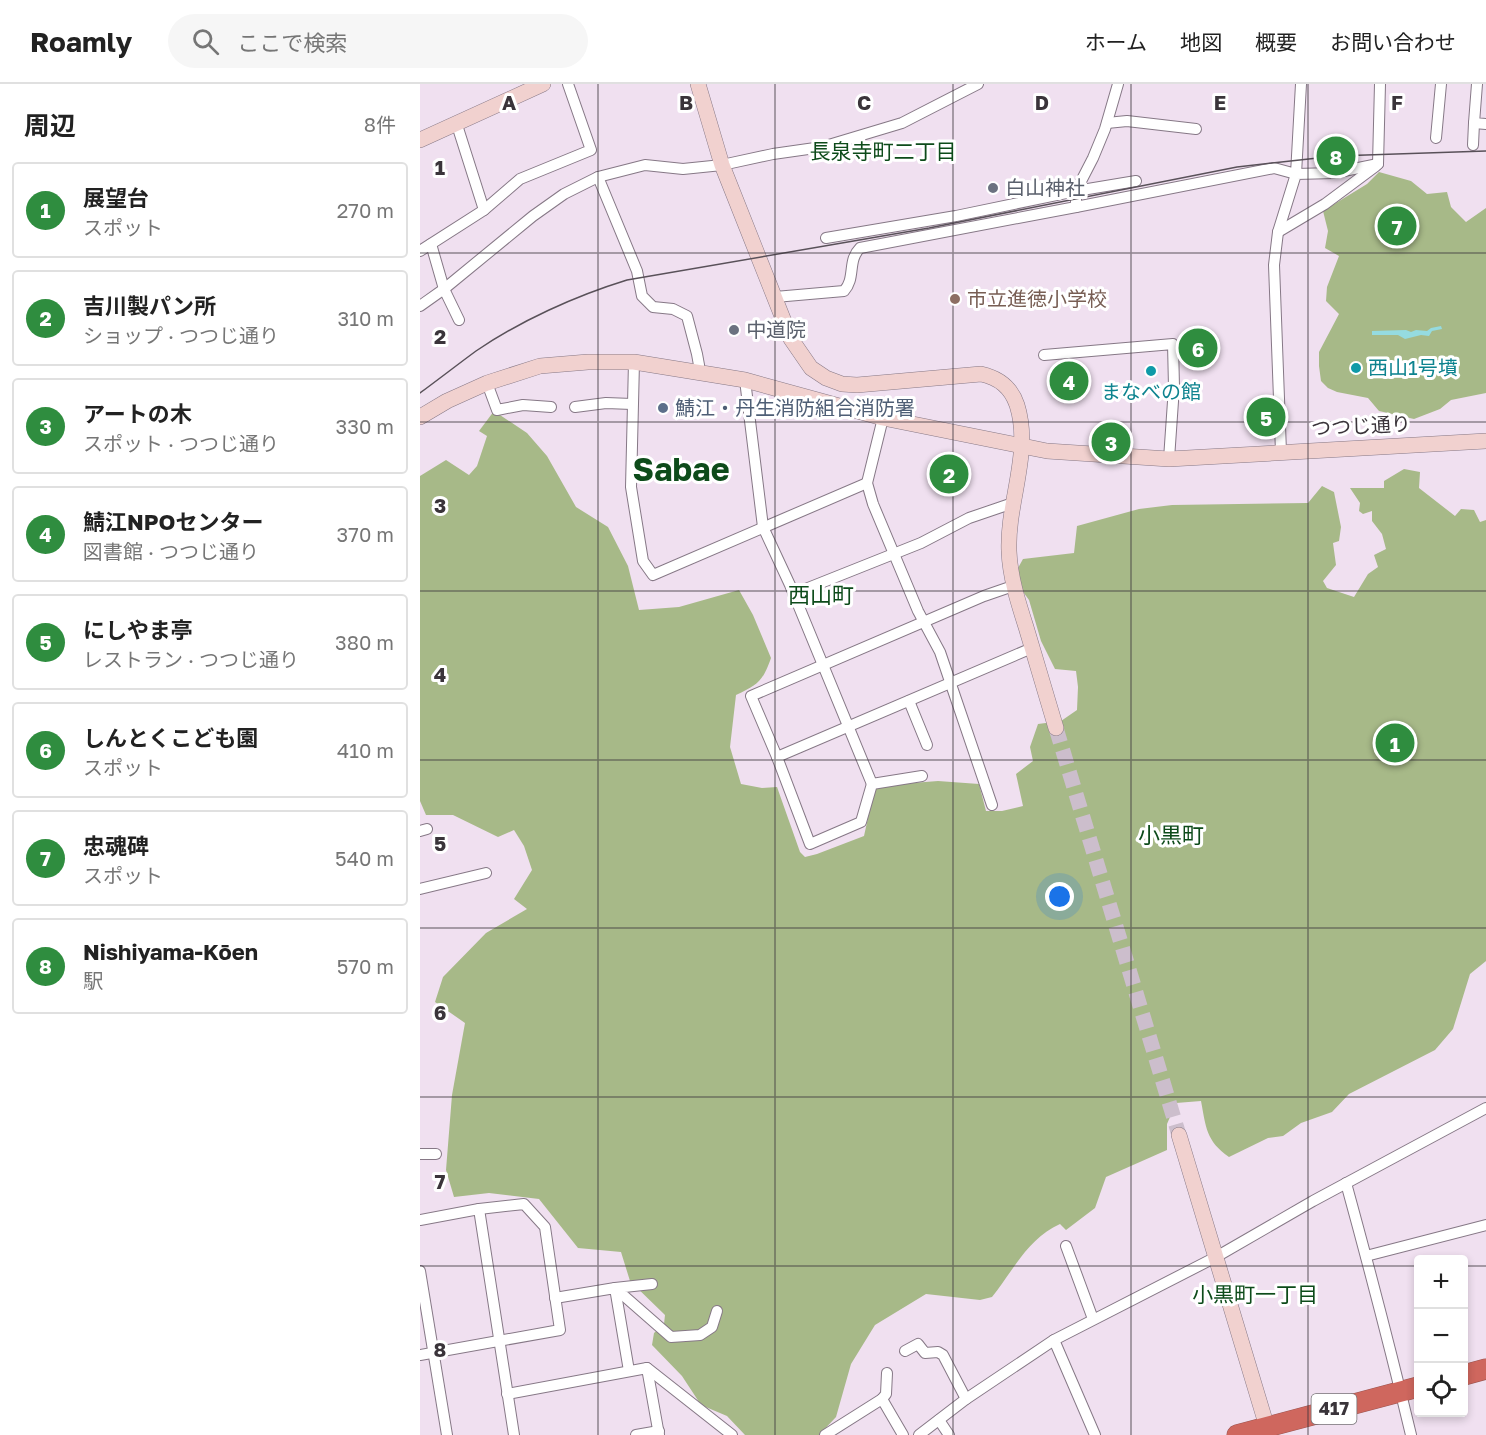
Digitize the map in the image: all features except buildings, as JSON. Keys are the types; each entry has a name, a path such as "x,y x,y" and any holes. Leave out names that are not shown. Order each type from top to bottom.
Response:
{"highway":[{"path":"1468,1374 1486,1369"},
{"name":"417","path":"1254,1432 1410,1389"}],"street":[{"path":"420,140 543,84"},
{"path":"420,251 484,210 520,179 591,150 568,84"},
{"path":"698,84 722,165 795,346 811,368 826,378 842,384 857,385 981,374 991,376 1005,385 1012,394 1017,406 1023,445 1008,543 1013,586 1056,728"},
{"path":"420,306 533,216 564,194 598,177 645,165 683,169 722,165 822,147 902,123 978,84"},
{"path":"1076,207 1076,191 1107,123 1118,84"},
{"path":"1281,452 1274,265 1278,232 1296,174 1301,84"},
{"path":"1378,164 1380,84"},
{"path":"1436,138 1441,84"},
{"path":"1473,145 1477,84"},
{"path":"1107,123 1128,121 1196,129"},
{"path":"1474,123 1486,123"},
{"path":"457,124 484,210"},
{"path":"775,297 844,291 849,286 854,254 860,248 1274,168 1296,174 1334,172 1378,164"},
{"path":"1278,232 1325,204 1378,164"},
{"path":"598,177 637,271 642,296 653,307 673,309 687,316 699,365"},
{"path":"826,238 956,216 1136,181"},
{"path":"431,244 444,289 459,320"},
{"path":"1044,355 1173,344 1174,387 1169,459"},
{"name":"つつじ通り","path":"420,417 447,401 487,383 540,366 588,362 634,362 745,380 883,418 1047,451 1169,459 1486,441"},
{"path":"634,362 631,487 643,561 653,574 867,483"},
{"path":"745,380 763,527 793,594 823,665 849,726 872,784 861,822 810,844 751,696 823,665 924,621 1013,586"},
{"path":"487,383 497,410 523,405 551,407"},
{"path":"575,407 632,404"},
{"path":"883,418 867,483 873,504 894,553 940,652 992,806"},
{"path":"793,594 921,543 969,519 1013,502"},
{"path":"777,757 1032,648"},
{"path":"909,701 927,745"},
{"path":"872,784 922,776"},
{"path":"420,889 486,873"},
{"path":"919,1435 966,1399 1054,1340 1216,1257 1346,1183 1486,1108"},
{"path":"1179,1135 1216,1257 1254,1432"},
{"path":"420,1154 436,1154"},
{"path":"1346,1183 1389,1342 1396,1380 1410,1389 1411,1435"},
{"path":"420,1220 479,1209 524,1204 545,1227 560,1330 420,1355"},
{"path":"479,1209 514,1435"},
{"path":"1366,1256 1486,1225"},
{"path":"1066,1246 1093,1319"},
{"path":"420,1271 447,1435"},
{"path":"555,1298 652,1284"},
{"path":"615,1288 671,1337 700,1335 712,1327 717,1311"},
{"path":"615,1288 629,1371"},
{"path":"1054,1340 1095,1435"},
{"path":"905,1351 918,1344 925,1353 938,1352 943,1355 966,1399"},
{"path":"507,1394 647,1368 732,1435"},
{"path":"636,1435 659,1433 647,1368"},
{"path":"825,1435 882,1399 886,1394 887,1373"},
{"path":"882,1399 903,1435"},
{"path":"939,1420 949,1435"}],"green space":[{"path":"1379,172 1411,181 1427,194 1447,192 1451,207 1466,222 1486,208 1486,393 1451,400 1440,409 1414,419 1379,411 1368,398 1337,392 1328,388 1321,381 1319,352 1339,314 1326,301 1327,287 1339,256 1325,248 1328,231 1323,211 1367,184"},
{"path":"494,411 527,433 547,456 576,507 608,527 628,566 639,610 679,607 739,590 753,615 771,658 759,681 736,695 730,747 741,784 762,788 777,787 800,852 805,857 864,836 875,786 938,781 979,784 986,811 1002,811 1023,806 1016,774 1033,761 1030,747 1038,724 1061,721 1077,710 1078,687 1076,671 1055,669 1041,641 1029,600 1021,589 1018,568 1023,559 1074,553 1077,526 1139,509 1172,505 1308,503 1322,486 1334,492 1341,527 1339,541 1333,543 1336,565 1323,581 1327,588 1354,597 1368,574 1378,567 1374,555 1386,549 1382,534 1372,521 1372,511 1363,514 1359,511 1360,503 1350,488 1384,488 1384,481 1404,469 1420,472 1419,488 1455,516 1461,509 1474,510 1480,522 1486,520 1486,961 1470,974 1453,1029 1435,1050 1349,1094 1332,1112 1301,1123 1283,1136 1268,1138 1229,1157 1221,1151 1208,1133 1201,1101 1176,1103 1167,1124 1167,1150 1106,1177 1095,1208 1066,1230 1060,1224 1039,1238 1022,1256 992,1297 980,1300 926,1294 875,1325 851,1364 836,1417 819,1435 745,1435 727,1416 701,1405 682,1376 652,1345 654,1333 664,1324 665,1315 630,1281 621,1252 578,1248 539,1199 489,1193 454,1197 446,1170 452,1095 465,1023 435,1002 443,977 486,933 527,909 514,899 532,870 524,846 514,830 498,837 453,815 426,815 420,801 420,476 446,460 469,475 477,466 487,436 479,431"}],"water":[{"path":"1441,326 1442,329 1432,331 1429,336 1421,335 1405,339 1398,335 1372,335 1372,331 1427,331"}],"tunnel":[{"path":"1056,728 1179,1135"}],"tram line":[{"path":"420,393 476,351 529,320 568,302 627,280 929,228 1237,167 1336,156 1486,151"}],"place":[{"name":"Nishiyama-Kōen","path":"1336,156"},
{"name":"白山神社","path":"993,188"},
{"name":"忠魂碑","path":"1397,226"},
{"name":"市立進徳小学校","path":"955,299"},
{"name":"中道院","path":"734,330"},
{"name":"しんとくこども園","path":"1198,348"},
{"name":"西山1号墳","path":"1356,368"},
{"name":"まなべの館","path":"1151,371"},
{"name":"鯖江NPOセンター","path":"1069,381"},
{"name":"鯖江・丹生消防組合消防署","path":"663,408"},
{"name":"にしやま亭","path":"1266,417"},
{"name":"アートの木","path":"1111,442"},
{"name":"吉川製パン所","path":"949,474"},
{"name":"展望台","path":"1395,743"}],"district":[{"name":"長泉寺町二丁目","path":"883,152"},
{"name":"Sabae","path":"681,470"},
{"name":"西山町","path":"821,595"},
{"name":"小黒町","path":"1171,835"},
{"name":"小黒町一丁目","path":"1255,1295"}]}
